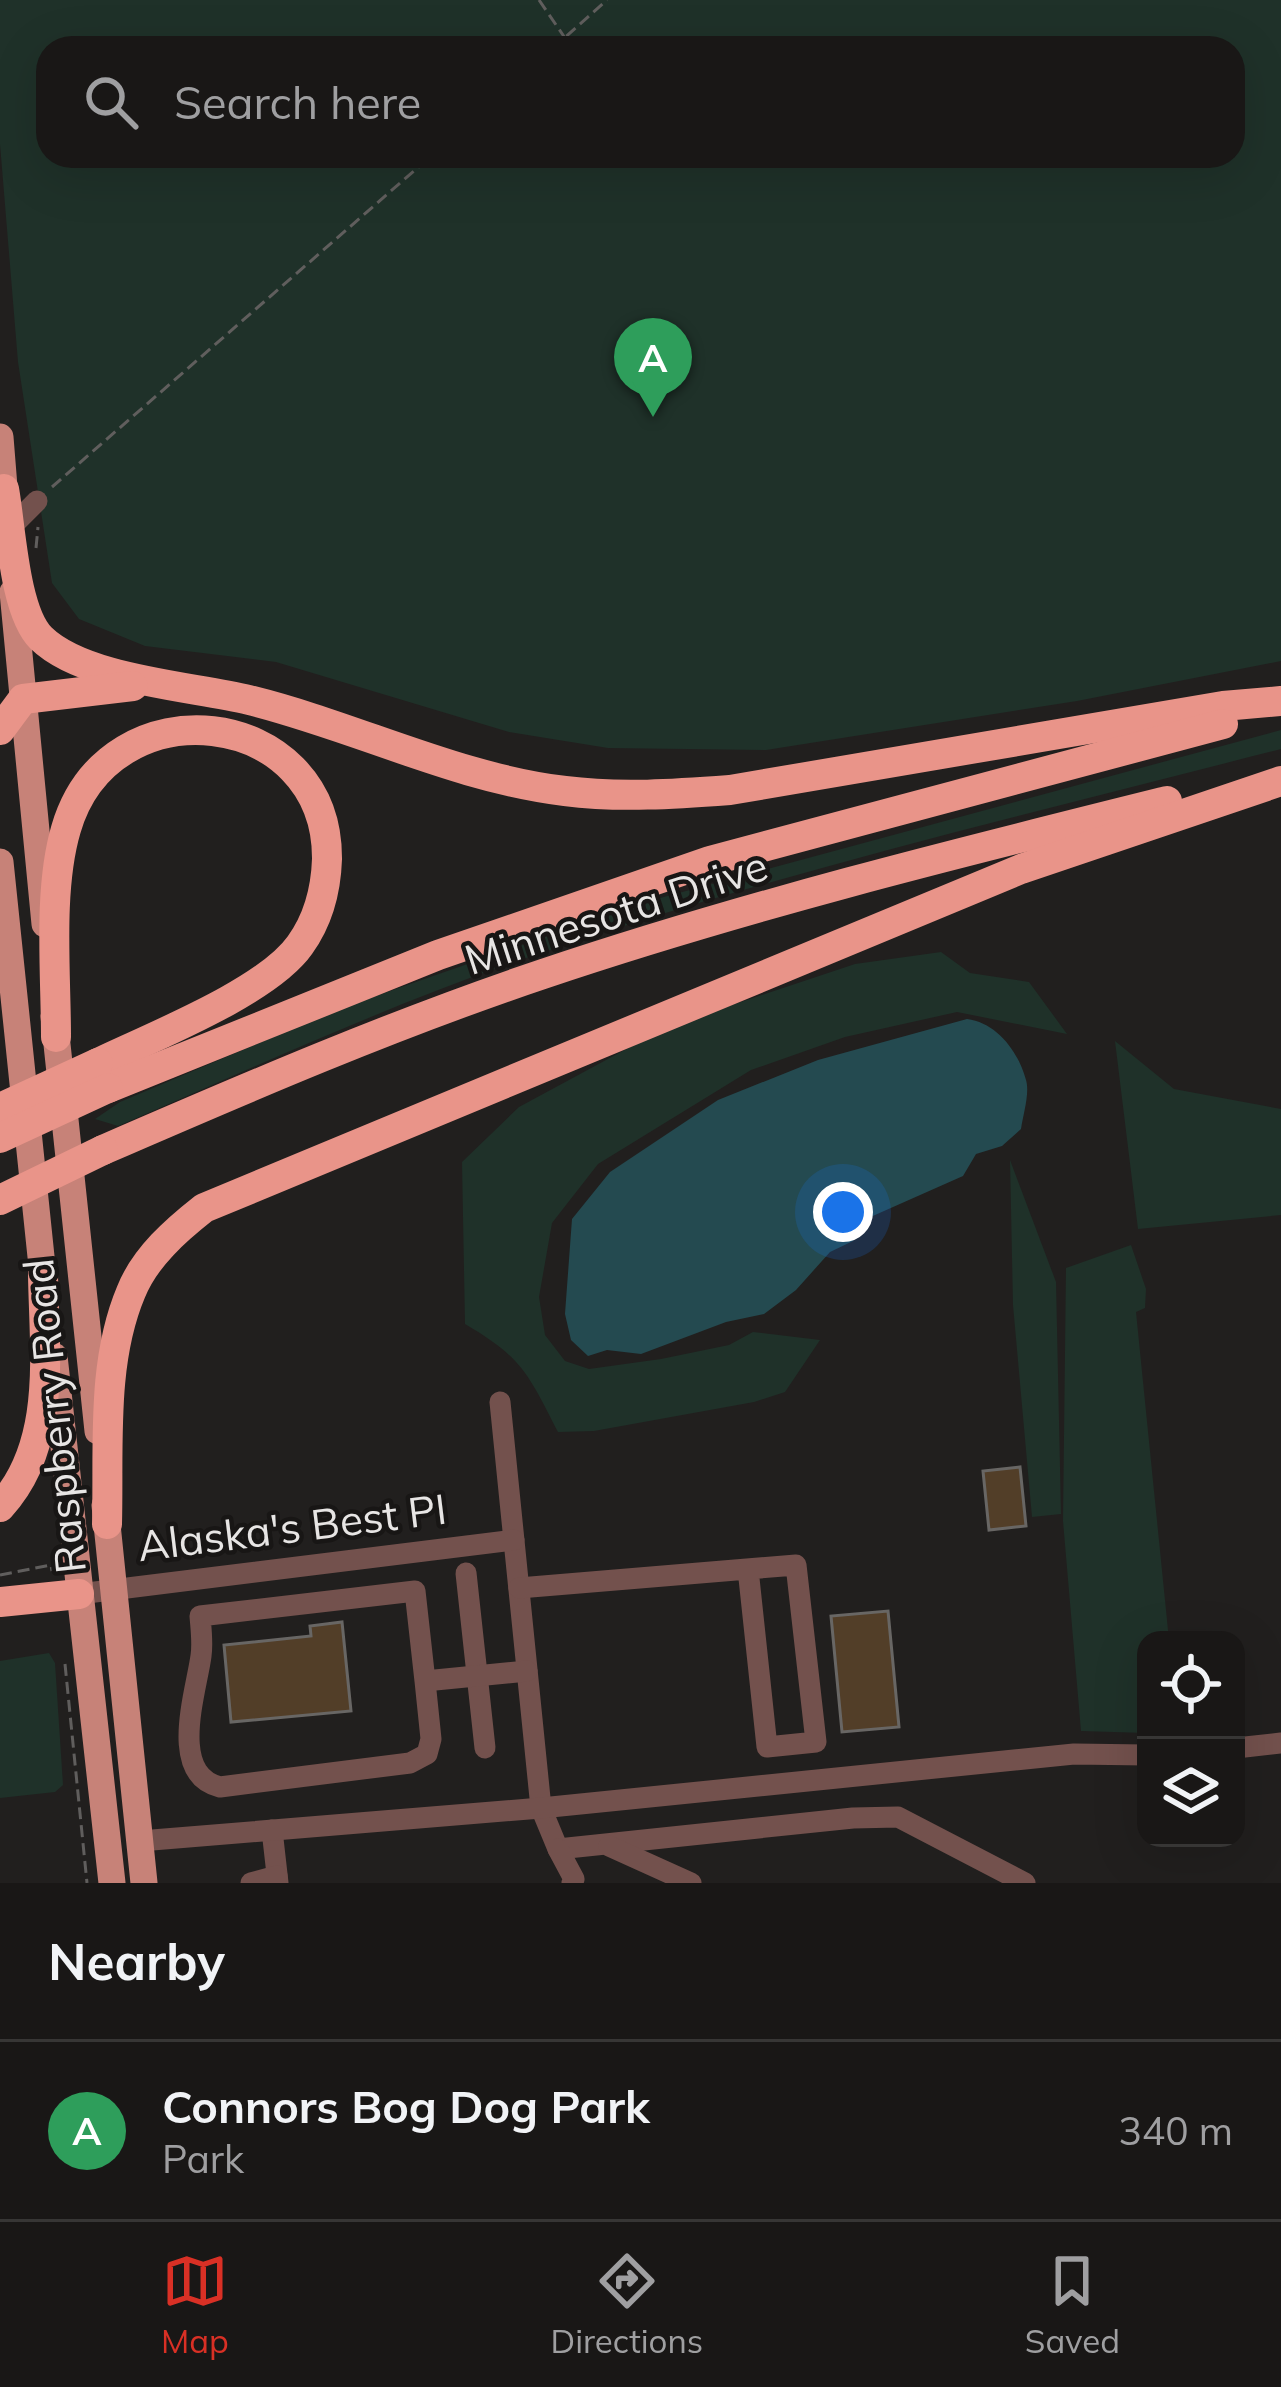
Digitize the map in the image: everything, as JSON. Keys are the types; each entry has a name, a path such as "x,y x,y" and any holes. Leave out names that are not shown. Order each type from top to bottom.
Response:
{"highway":[{"path":"4,489 24,603 36,633 56,651 163,684 250,700 464,769 564,791 730,790 1223,706 1281,704"},
{"path":"0,730 22,699 163,684"},
{"name":"Minnesota Drive","path":"0,1138 103,1076 710,861 1281,704"},
{"path":"0,1108 103,1076 283,964 315,920 327,850 316,810 291,770 260,746 219,730 172,731 123,749 90,779 66,826 59,859 56,1037"},
{"path":"107,1524 112,1368 131,1290 164,1243 204,1208 1021,868 1281,777"},
{"name":"Minnesota Drive","path":"0,1200 103,1150 314,1061 541,974 929,861 1281,777"},
{"path":"0,1507 26,1471 44,1406 43,1274"},
{"path":"0,1602 79,1594"}],"main road":[{"name":"Raspberry Road","path":"0,437 22,699 144,1883"},
{"name":"Raspberry Road","path":"0,862 112,1883"},
{"path":"79,1594 100,1571 107,1524"}],"street":[{"path":"11,526 38,499"},
{"path":"500,1402 541,1808 572,1883"},
{"name":"Alaska's Best PI","path":"79,1594 514,1540"},
{"path":"519,1588 796,1565 816,1742 766,1747 748,1570"},
{"path":"466,1573 485,1748"},
{"path":"415,1591 425,1681 431,1738 427,1754 410,1762 220,1786 205,1783 195,1772 188,1719 202,1651 200,1616 415,1591"},
{"path":"425,1681 527,1671"},
{"path":"1245,1747 1281,1743"},
{"path":"140,1841 541,1808 1074,1754 1137,1755"},
{"path":"558,1849 898,1817 1025,1883"},
{"path":"251,1883 277,1879 272,1830"},
{"path":"608,1846 691,1883"}],"path":[{"path":"539,0 564,36"},
{"path":"567,36 607,0"},
{"path":"35,559 38,499 417,168"},
{"path":"0,1575 51,1565"},
{"path":"63,1648 88,1883"}],"green space":[{"path":"0,0 1281,0 1281,661 1077,701 766,750 608,748 509,732 276,662 145,646 79,619 52,583 18,362 0,144"},
{"path":"1281,730 1281,749 814,870 629,924 379,1014 118,1126 95,1119 120,1102 344,1007 649,901"},
{"path":"941,952 970,973 1029,982 1067,1034 957,1012 845,1037 751,1070 598,1164 552,1223 539,1297 545,1335 565,1361 589,1369 661,1359 729,1345 753,1332 820,1340 785,1392 594,1431 558,1432 522,1369 500,1347 465,1324 462,1162 519,1107 669,1026 855,964"},
{"path":"1115,1041 1174,1089 1281,1109 1281,1215 1138,1229"},
{"path":"1010,1160 1056,1282 1061,1514 1032,1517 1013,1305"},
{"path":"1131,1245 1146,1289 1145,1308 1136,1312 1168,1631 1137,1631 1137,1733 1081,1731 1063,1521 1066,1268"},
{"path":"49,1653 55,1663 63,1785 55,1792 0,1798 0,1661"}],"water":[{"path":"967,1019 988,1026 1005,1040 1026,1080 1021,1129 1002,1146 976,1154 963,1176 866,1219 853,1241 830,1252 796,1290 764,1314 726,1322 641,1354 607,1350 588,1356 571,1340 565,1314 572,1219 610,1172 718,1100 818,1060"}],"building":[{"path":"1020,1467 1026,1526 989,1530 983,1471"},
{"path":"888,1611 899,1727 842,1732 831,1616"},
{"path":"342,1622 351,1711 231,1722 224,1645 311,1636 310,1626"}],"place":[{"name":"Connors Bog Dog Park","path":"653,417"}]}
